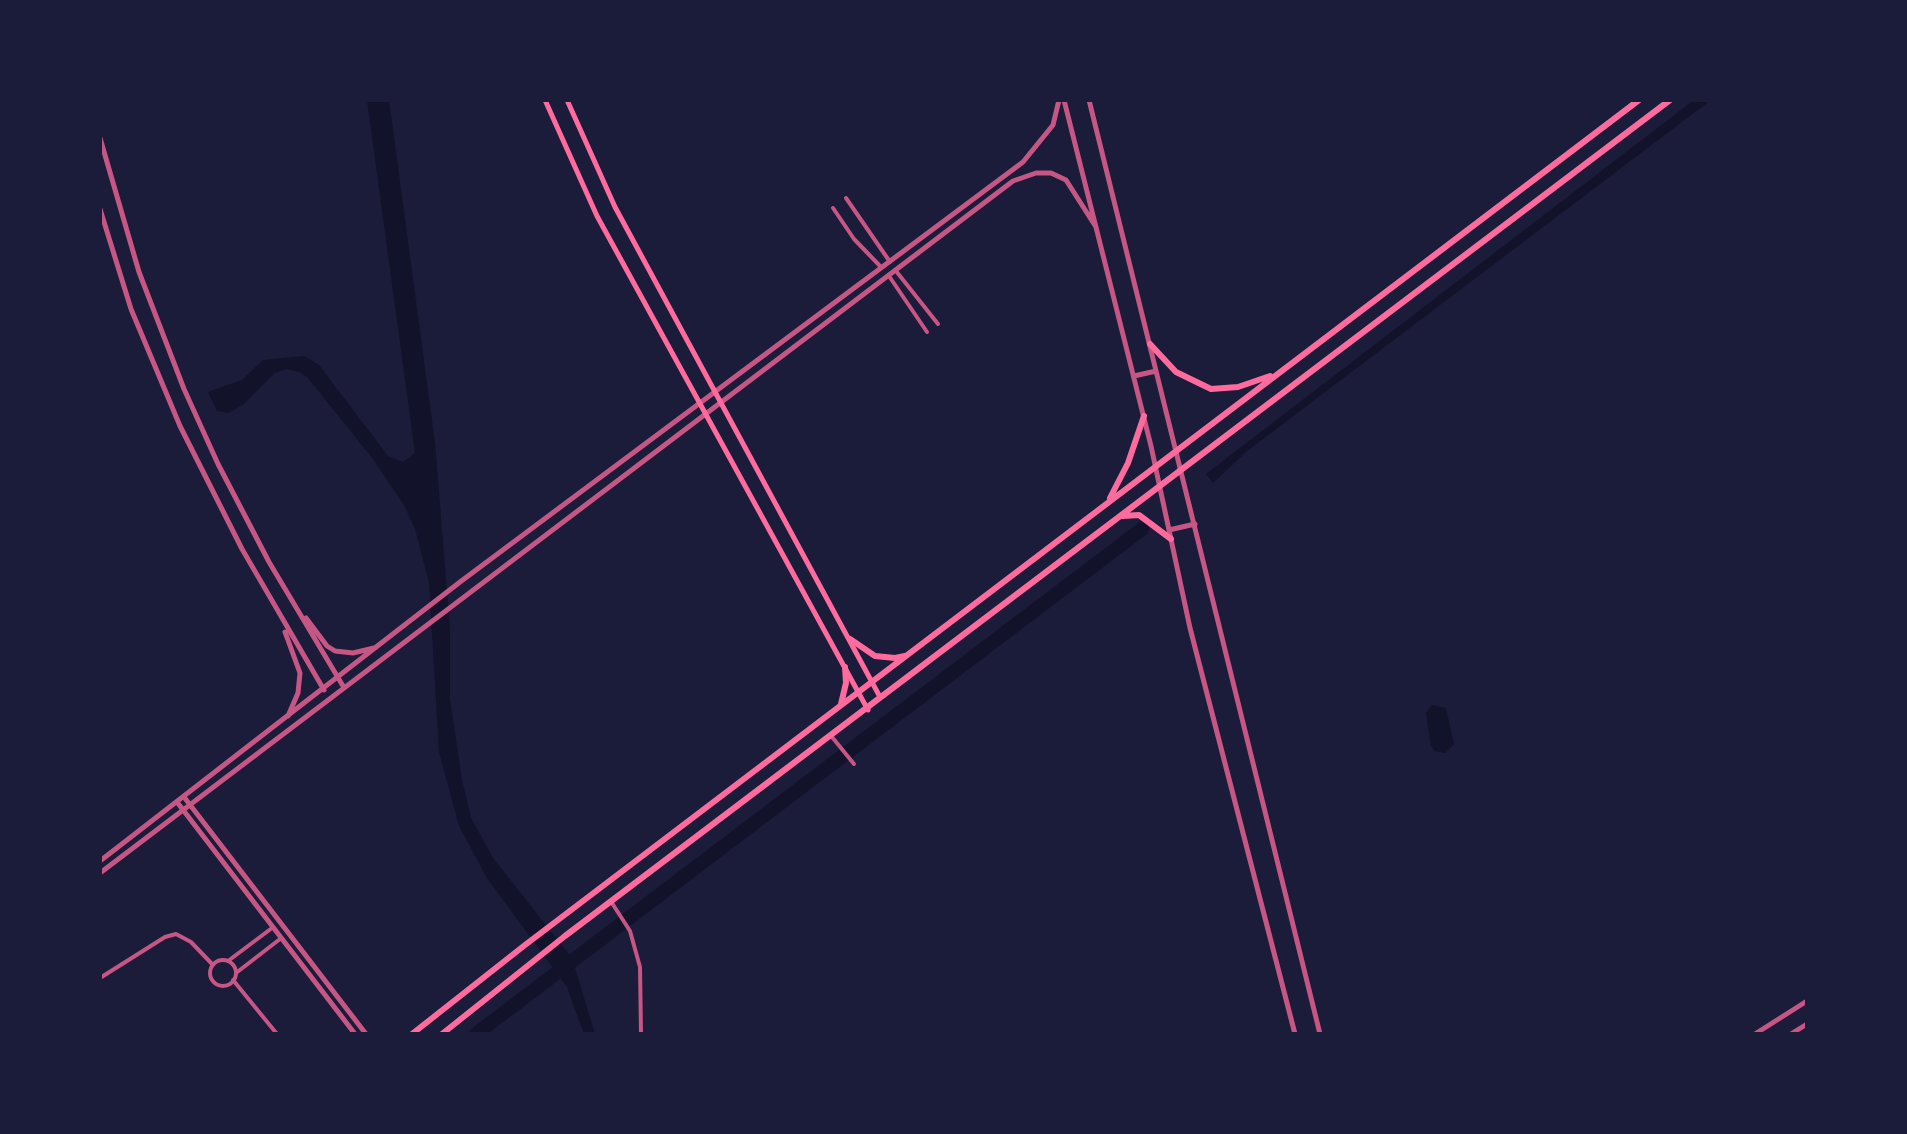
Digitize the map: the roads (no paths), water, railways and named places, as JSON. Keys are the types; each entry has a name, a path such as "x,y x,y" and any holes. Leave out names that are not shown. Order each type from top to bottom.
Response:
{"highway":[{"path":"412,1034 1639,100"},
{"path":"444,1033 565,936 614,906 834,740 1160,486 1670,100"},
{"path":"1150,344 1176,372 1211,388 1238,387 1276,374"},
{"path":"1107,504 1128,463 1144,416"},
{"path":"1122,516 1139,515 1170,534"},
{"path":"850,639 875,656 895,658 911,654"},
{"path":"838,710 844,695 845,666"}],"main road":[{"path":"545,100 584,192 868,710"},
{"path":"567,100 603,183 882,700"}],"street":[{"path":"100,861 460,582 1008,174 1037,148 1053,126 1061,100"},
{"path":"1061,100 1134,376 1190,628 1295,1034"},
{"path":"1089,100 1320,1034"},
{"path":"100,138 139,272 218,464 344,686"},
{"path":"100,872 1014,181 1036,172 1052,173 1066,180 1096,226"},
{"path":"1008,174 1014,181"},
{"path":"846,198 890,262"},
{"path":"833,208 882,268"},
{"path":"100,209 131,309 166,397 299,665 298,693 287,718"},
{"path":"892,274 938,324"},
{"path":"892,274 927,332"},
{"path":"744,370 751,381"},
{"path":"1134,376 1157,370"},
{"path":"1170,534 1194,524"},
{"path":"290,596 327,646 335,651 352,654 382,646"},
{"path":"271,602 328,698"},
{"path":"834,740 854,764"},
{"path":"184,797 366,1034"},
{"path":"177,802 355,1034"},
{"path":"614,906 630,932 640,967 640,1034"},
{"path":"228,962 273,928"},
{"path":"100,978 176,934 213,965"},
{"path":"236,973 228,962 221,960 213,965 210,975 222,986 234,980 236,973 281,938"},
{"path":"234,980 277,1034"},
{"path":"1755,1034 1807,1001"},
{"path":"1791,1034 1807,1024"}],"waterway":[{"path":"476,1034 1142,529"}]}
